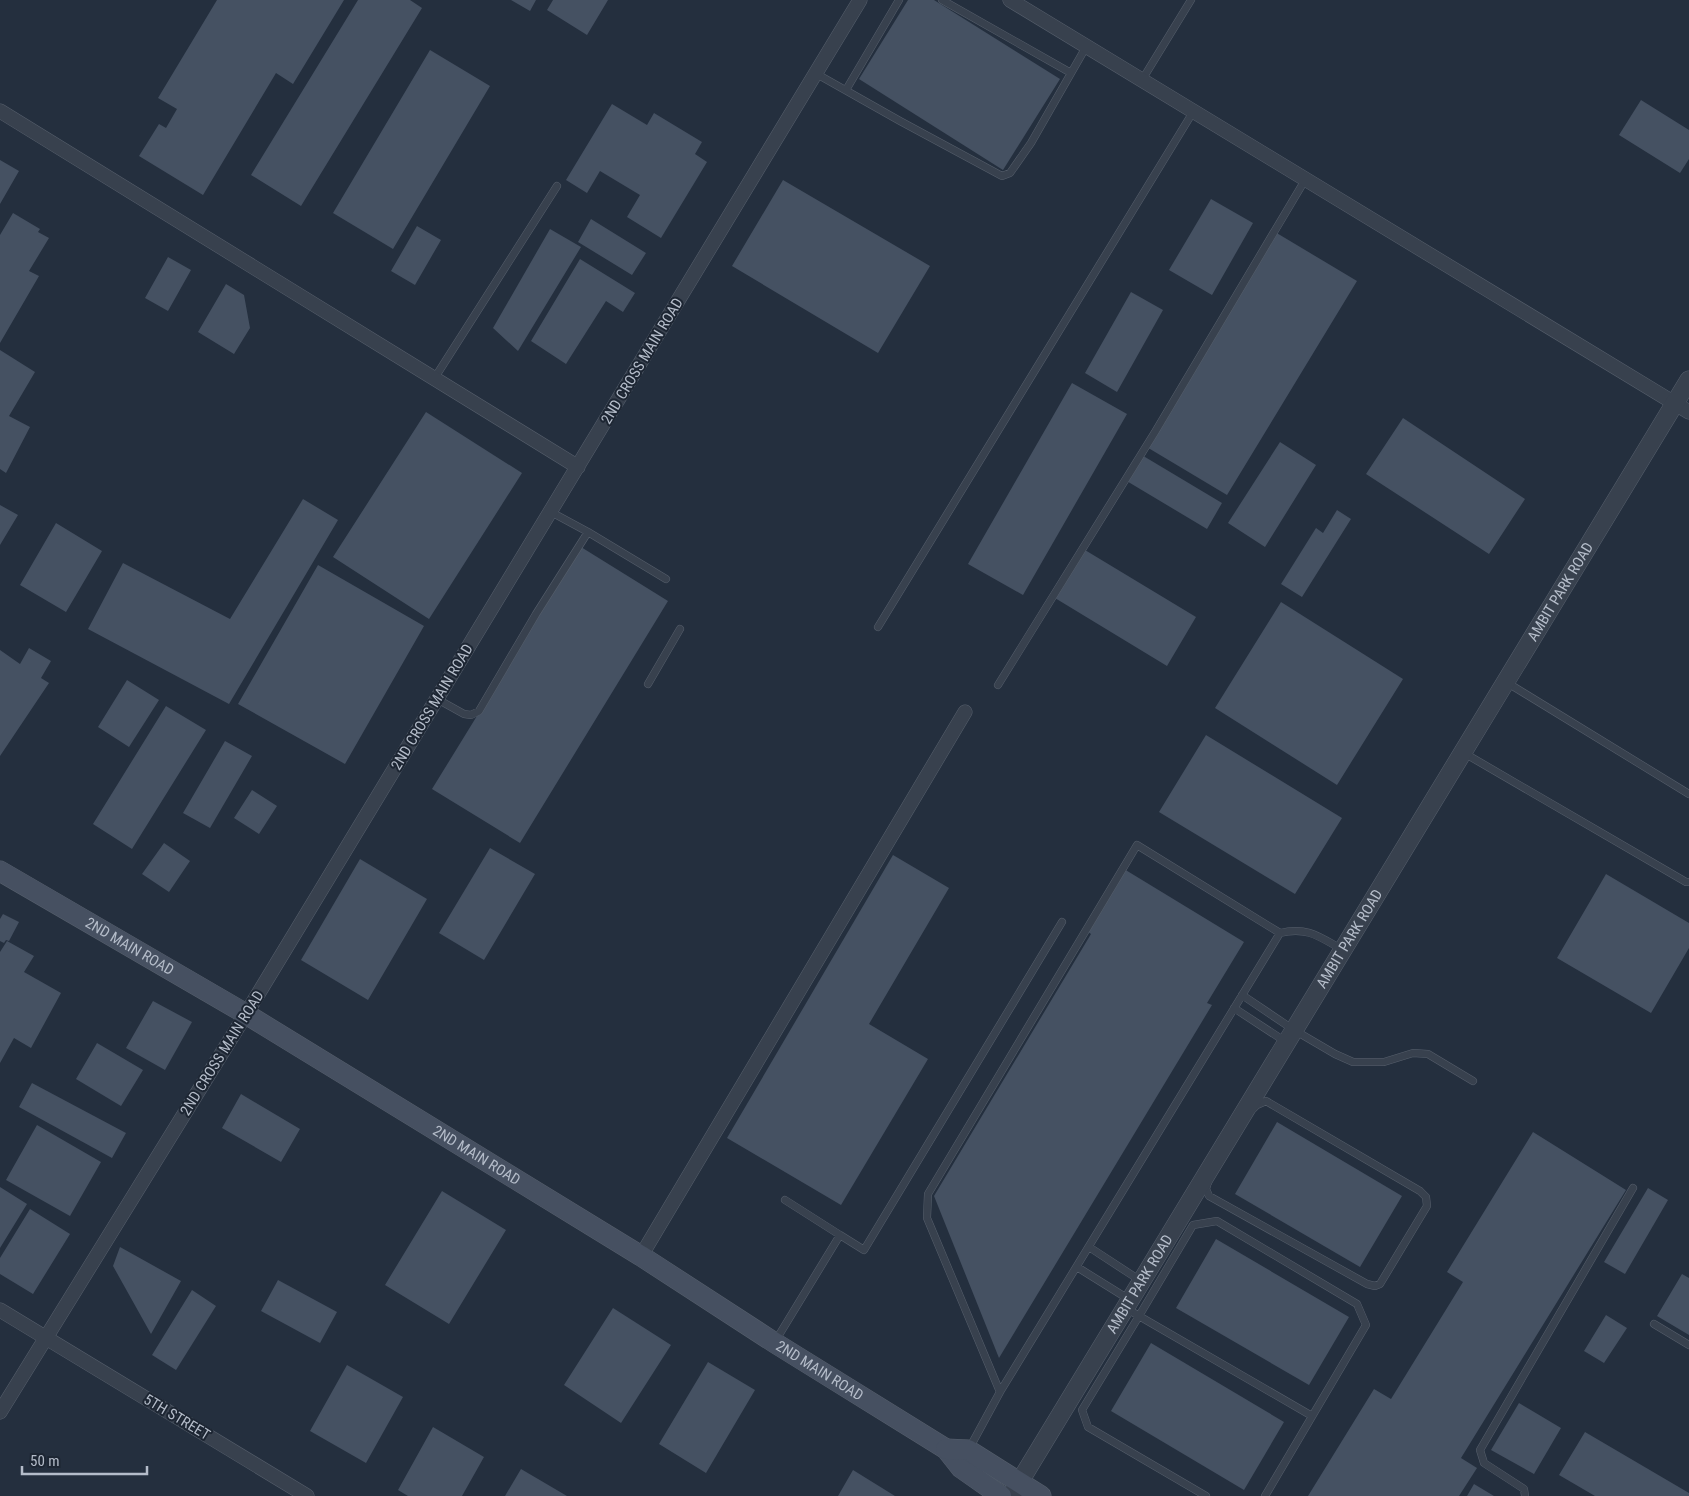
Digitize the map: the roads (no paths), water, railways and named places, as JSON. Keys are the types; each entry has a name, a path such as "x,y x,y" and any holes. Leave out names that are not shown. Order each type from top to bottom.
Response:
{"main road":[{"name":"2ND MAIN ROAD","path":"0,871 246,1014 641,1256 775,1343 946,1449 961,1468 1001,1496"},
{"name":"2ND MAIN ROAD","path":"946,1449 968,1450"},
{"path":"968,1450 1015,1489 1041,1496"}],"street":[{"name":"2ND CROSS MAIN ROAD","path":"0,1412 246,1014 860,0"},
{"path":"1010,0 1682,408"},
{"path":"0,111 578,467"},
{"name":"AMBIT PARK ROAD","path":"1015,1489 1132,1308 1142,1281 1238,1127 1290,1036 1505,682 1682,408 1689,380"},
{"path":"641,1256 965,712"},
{"name":"5TH STREET","path":"0,1310 307,1496"}],"lane":[{"path":"846,90 900,0"},
{"path":"942,0 1072,73"},
{"path":"1142,80 1191,0"},
{"path":"815,73 1002,176 1010,173 1031,143 1086,47"},
{"path":"878,627 1193,112"},
{"path":"998,685 1155,432 1305,180"},
{"path":"434,379 557,186"},
{"path":"551,512 666,579"},
{"path":"438,698 464,714 471,715 479,711 536,614 588,532"},
{"path":"648,684 680,629"},
{"path":"1505,682 1689,794"},
{"path":"1463,752 1689,882"},
{"path":"1000,1392 927,1218 928,1194 1138,845 1280,933"},
{"path":"785,1200 864,1250 1062,922"},
{"path":"968,1450 1000,1392 1280,933 1293,929 1312,932 1343,950"},
{"path":"1242,995 1290,1036"},
{"path":"1234,1008 1290,1036 1353,1062 1384,1062 1413,1053 1428,1054 1473,1080"},
{"path":"1207,1178 1206,1188 1209,1196 1367,1284 1375,1286 1380,1284 1427,1206 1426,1197 1420,1192 1266,1102 1257,1105 1238,1127"},
{"path":"1525,1496 1524,1489 1484,1463 1480,1450 1633,1188"},
{"path":"1206,1496 1088,1426 1082,1410 1132,1308 1193,1225 1217,1222 1357,1304 1366,1325 1265,1496"},
{"path":"775,1343 840,1236"},
{"path":"1089,1247 1142,1281"},
{"path":"1077,1267 1132,1308 1312,1416"},
{"path":"1654,1324 1689,1345"}]}
